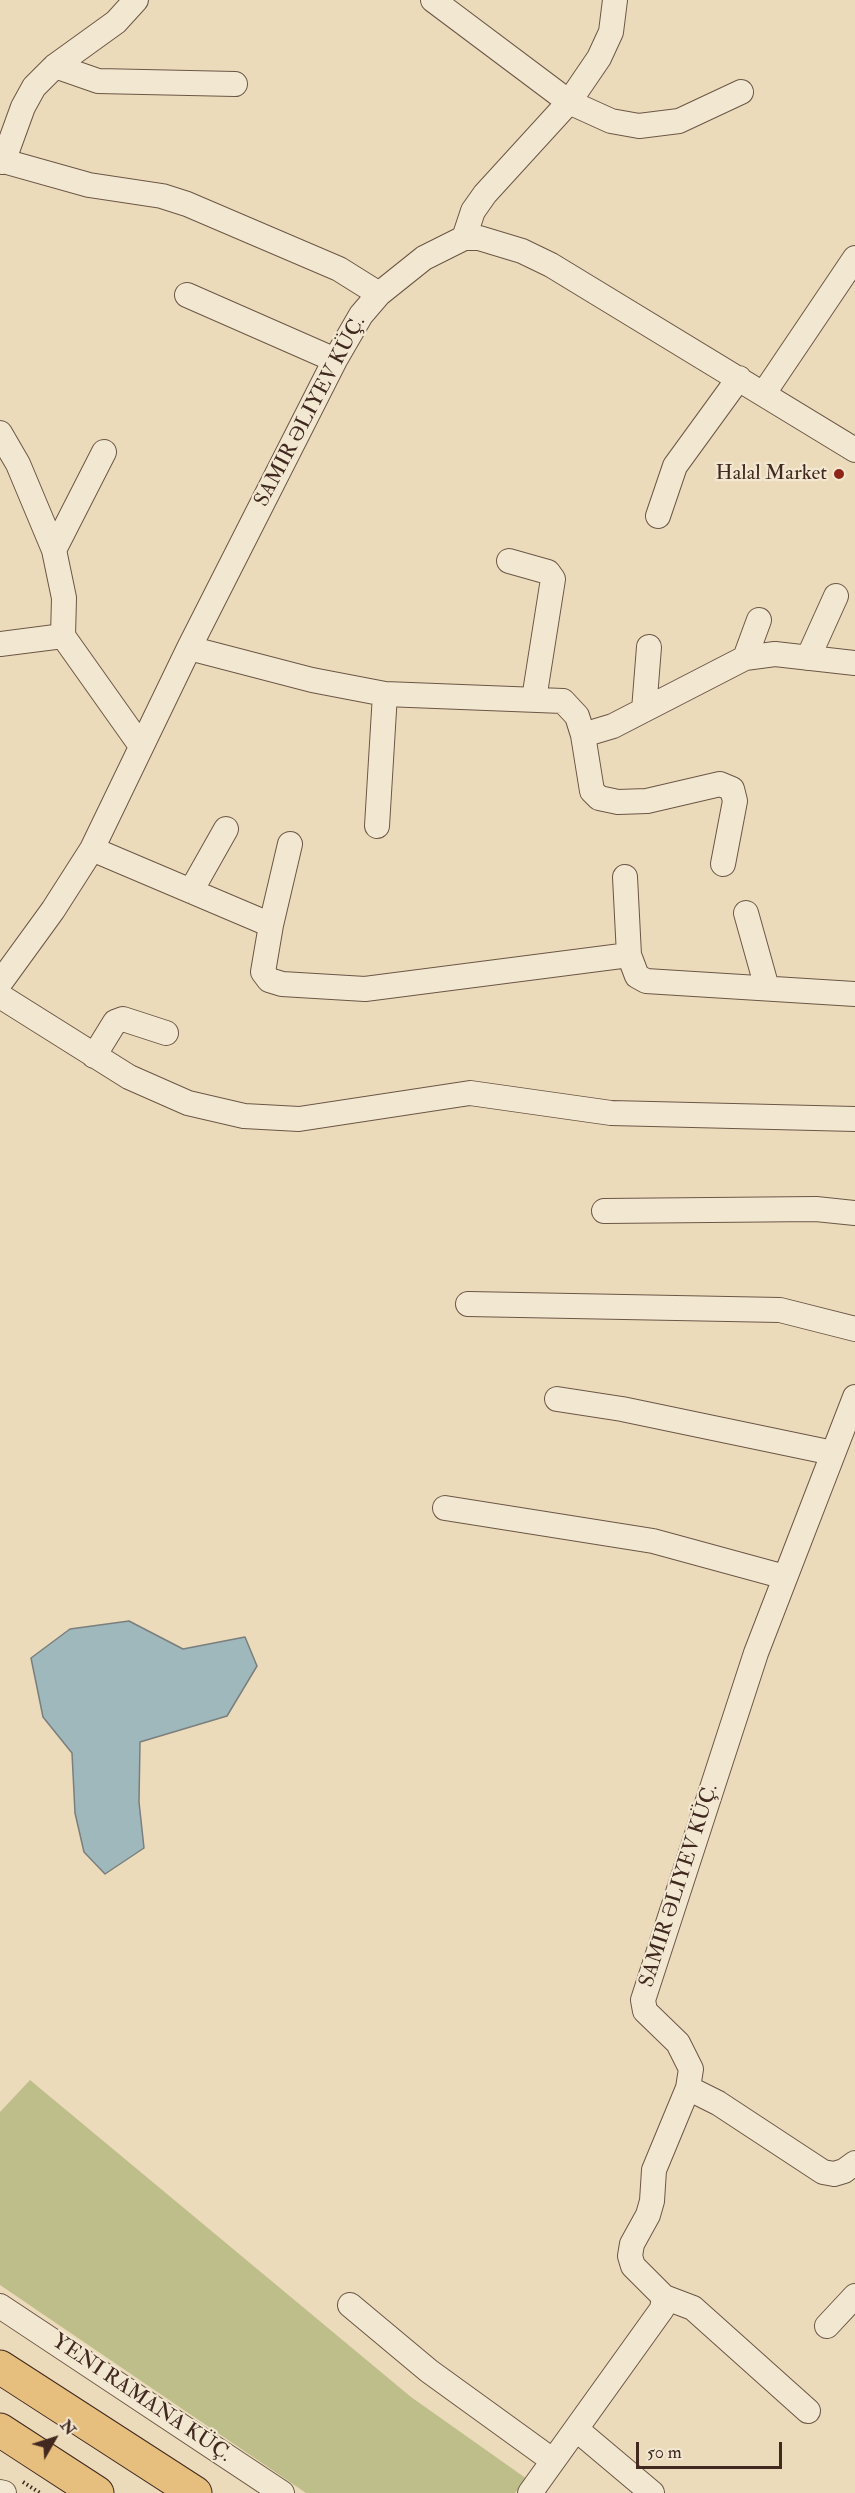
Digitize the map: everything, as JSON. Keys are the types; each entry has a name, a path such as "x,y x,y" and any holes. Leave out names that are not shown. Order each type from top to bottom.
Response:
{"highway":[{"path":"0,2367 195,2493"},
{"path":"0,2430 97,2493"}],"street":[{"path":"136,0 116,22 55,66 34,87 23,107 2,161 89,185 162,195 339,269 379,294"},
{"path":"433,0 569,102 611,121 639,126 679,121 741,92"},
{"path":"615,0 611,32 599,58 569,102 485,194 473,211 464,238 498,242 550,265 855,450"},
{"path":"55,66 98,81 235,84"},
{"name":"SAMIR ƏLIYEV KÜÇ.","path":"0,983 53,910 92,849 189,648 335,360 361,315 379,294 424,258 464,238"},
{"path":"764,393 855,258"},
{"path":"187,295 335,360"},
{"path":"658,516 675,466 739,378"},
{"path":"0,433 18,464 54,550 64,598 63,636 141,746"},
{"path":"54,550 104,452"},
{"path":"509,561 548,572 553,579 534,699"},
{"path":"808,658 836,596"},
{"path":"745,658 759,620"},
{"path":"0,644 63,636"},
{"path":"644,710 650,647"},
{"path":"189,648 312,680 385,694 563,701 569,704 584,735 592,791 599,798 618,802 646,801 720,784 732,789 735,801 723,864"},
{"path":"584,735 613,726 745,658 775,654 855,663"},
{"path":"377,826 385,694"},
{"path":"191,891 226,829"},
{"path":"290,844 271,925 263,972 269,980 282,984 365,988 629,955"},
{"path":"92,849 271,925"},
{"path":"625,877 629,955 636,976 646,981 855,994"},
{"path":"746,913 767,988"},
{"path":"0,996 129,1077 188,1103 244,1116 298,1119 470,1093 611,1113 855,1119"},
{"path":"94,1056 115,1022 123,1019 166,1033"},
{"path":"604,1211 816,1209 855,1213"},
{"path":"468,1304 780,1310 855,1329"},
{"name":"SAMIR ƏLIYEV KÜÇ.","path":"664,2297 633,2266 630,2256 632,2244 648,2215 652,2201 654,2170 688,2088 691,2069 678,2043 645,2011 643,2000 746,1684 855,1397"},
{"path":"557,1399 622,1409 833,1453"},
{"path":"445,1508 653,1541 785,1577"},
{"path":"688,2088 718,2103 823,2172 834,2174 844,2171 855,2163"},
{"path":"827,2326 855,2296"},
{"path":"530,2493 656,2319 662,2308 664,2297 693,2308 808,2411"},
{"path":"350,2305 429,2371 552,2460"},
{"name":"YENI RAMANA KÜÇ.","path":"0,2306 282,2493"},
{"path":"576,2429 652,2493"}],"green space":[{"path":"30,2080 411,2397 527,2479 515,2493 306,2493 0,2285 0,2112"}],"water":[{"path":"129,1621 183,1649 245,1637 257,1666 227,1716 140,1742 139,1802 144,1848 105,1874 84,1852 75,1813 72,1753 43,1717 31,1658 70,1629"}],"place":[{"name":"Halal Market","path":"839,474"}]}
